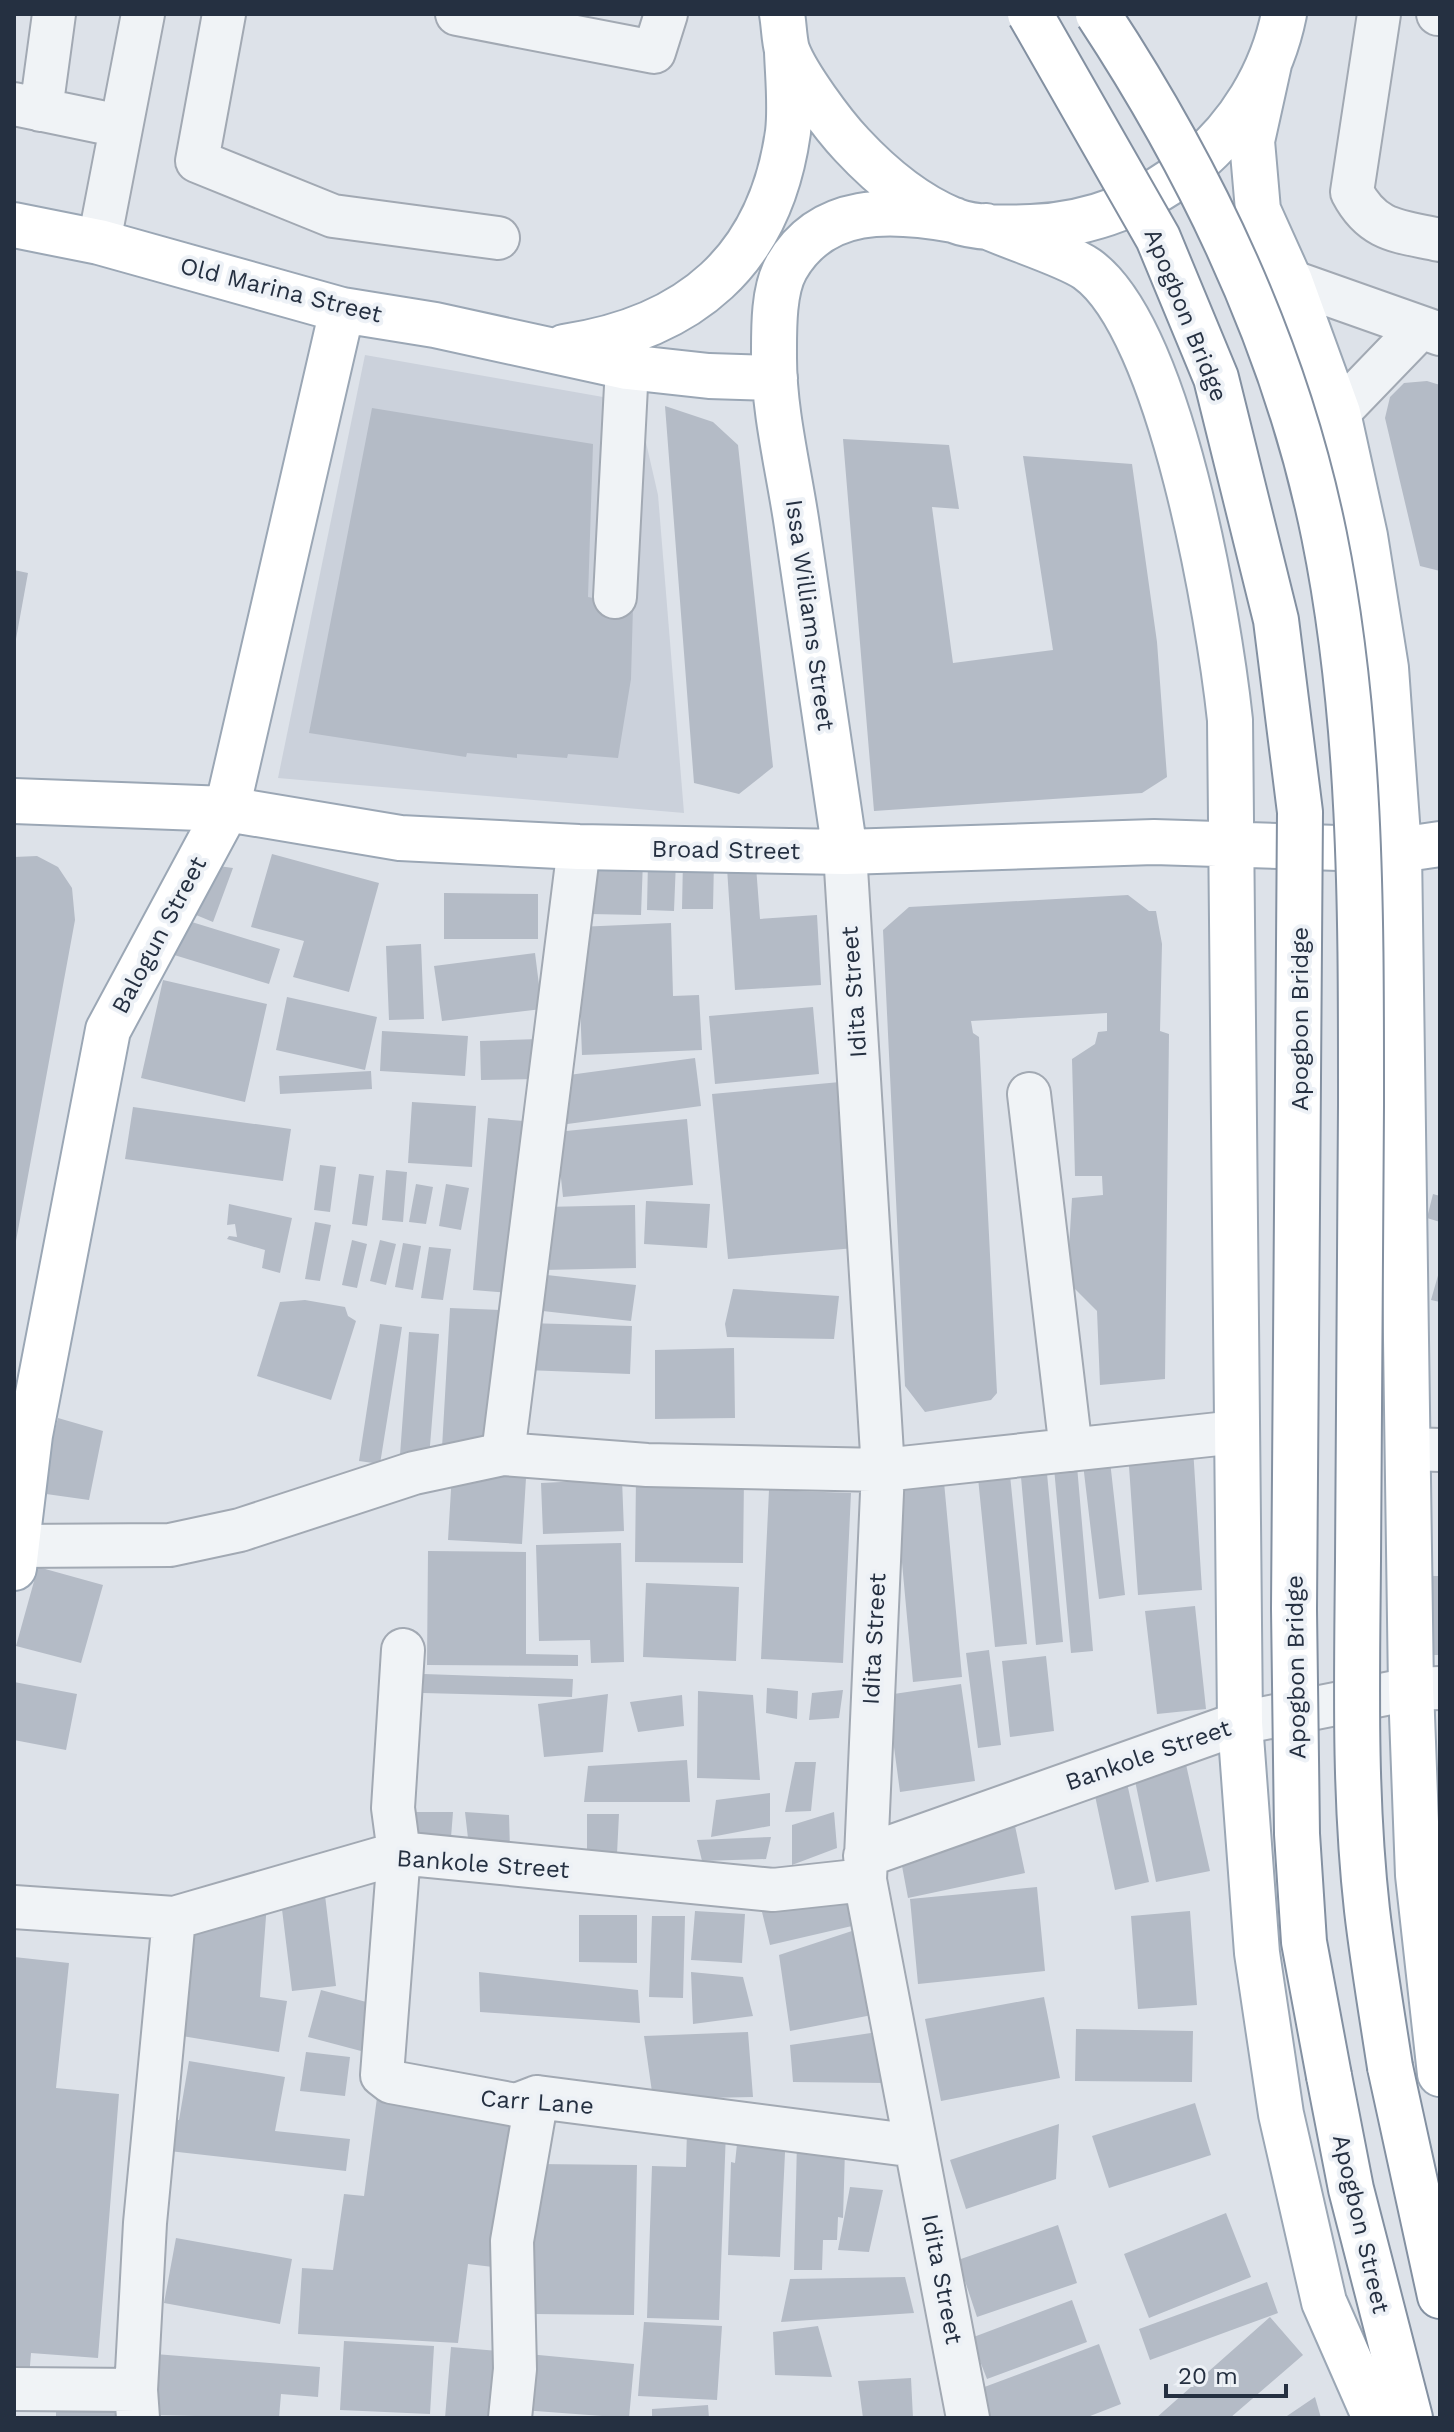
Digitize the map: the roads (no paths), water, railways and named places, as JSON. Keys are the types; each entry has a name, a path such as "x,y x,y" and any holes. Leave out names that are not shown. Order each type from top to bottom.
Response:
{"main road":[{"name":"Apogbon Bridge","path":"1030,14 1158,238 1216,378 1276,620 1300,812 1294,1593 1297,1834 1304,1942 1329,2076"},
{"path":"1098,14 1151,95 1214,214 1254,307 1292,419 1324,534 1346,685 1361,899 1358,1735 1367,1910 1390,2067 1440,2296"},
{"path":"1284,14 1252,141 1258,210 1290,281 1338,413 1365,536 1419,847 1426,1688 1418,1875 1440,2074"},
{"path":"785,32 835,127 885,180 970,223 1086,269 1113,295 1135,332 1170,424 1221,639 1230,720 1240,1723 1257,1953 1281,2114 1324,2302 1375,2418"},
{"name":"Old Marina Street","path":"550,349 640,330 686,306 728,273 759,231 777,181 788,130 785,32"},
{"path":"775,378 775,328 785,269 800,248 822,229 848,216 890,212 970,223 1053,226 1102,216 1151,195 1199,164 1230,129 1269,64"},
{"name":"Old Marina Street","path":"14,225 99,242 342,310 550,349 627,367 709,376 775,378"},
{"name":"Balogun Street","path":"15,1553 22,1434 108,1030 227,809 342,310"},
{"name":"Issa Williams Street","path":"775,378 845,852"},
{"name":"Broad Street","path":"14,801 227,809 400,838 579,847 845,852 1154,842 1231,847 1419,847"},
{"name":"Apogbon Street","path":"1329,2076 1358,2218 1410,2418"}],"street":[{"path":"54,14 27,107 120,126"},
{"path":"99,242 143,14"},
{"path":"224,14 197,161 333,216 498,238"},
{"path":"457,14 654,52 666,14"},
{"path":"1379,14 1352,192 1363,214 1385,228 1440,240"},
{"path":"1290,281 1430,331 1338,413"},
{"path":"615,597 627,367"},
{"path":"503,1454 579,847"},
{"name":"Idita Street","path":"845,852 883,1470 865,1868 968,2418"},
{"path":"1029,1094 1071,1450"},
{"path":"15,1553 170,1545 240,1530 414,1473 503,1454 647,1465 883,1470 1237,1432"},
{"path":"399,1853 393,1808 403,1650"},
{"name":"Bankole Street","path":"14,1907 174,1918 399,1853 773,1890 865,1868 1240,1723 1426,1688"},
{"name":"Carr Lane","path":"399,1853 382,2075 391,2082 516,2105 537,2097 916,2146"},
{"path":"14,2389 137,2404 145,2223 174,1918"},
{"path":"510,2418 515,2369 512,2241 537,2097"}]}
